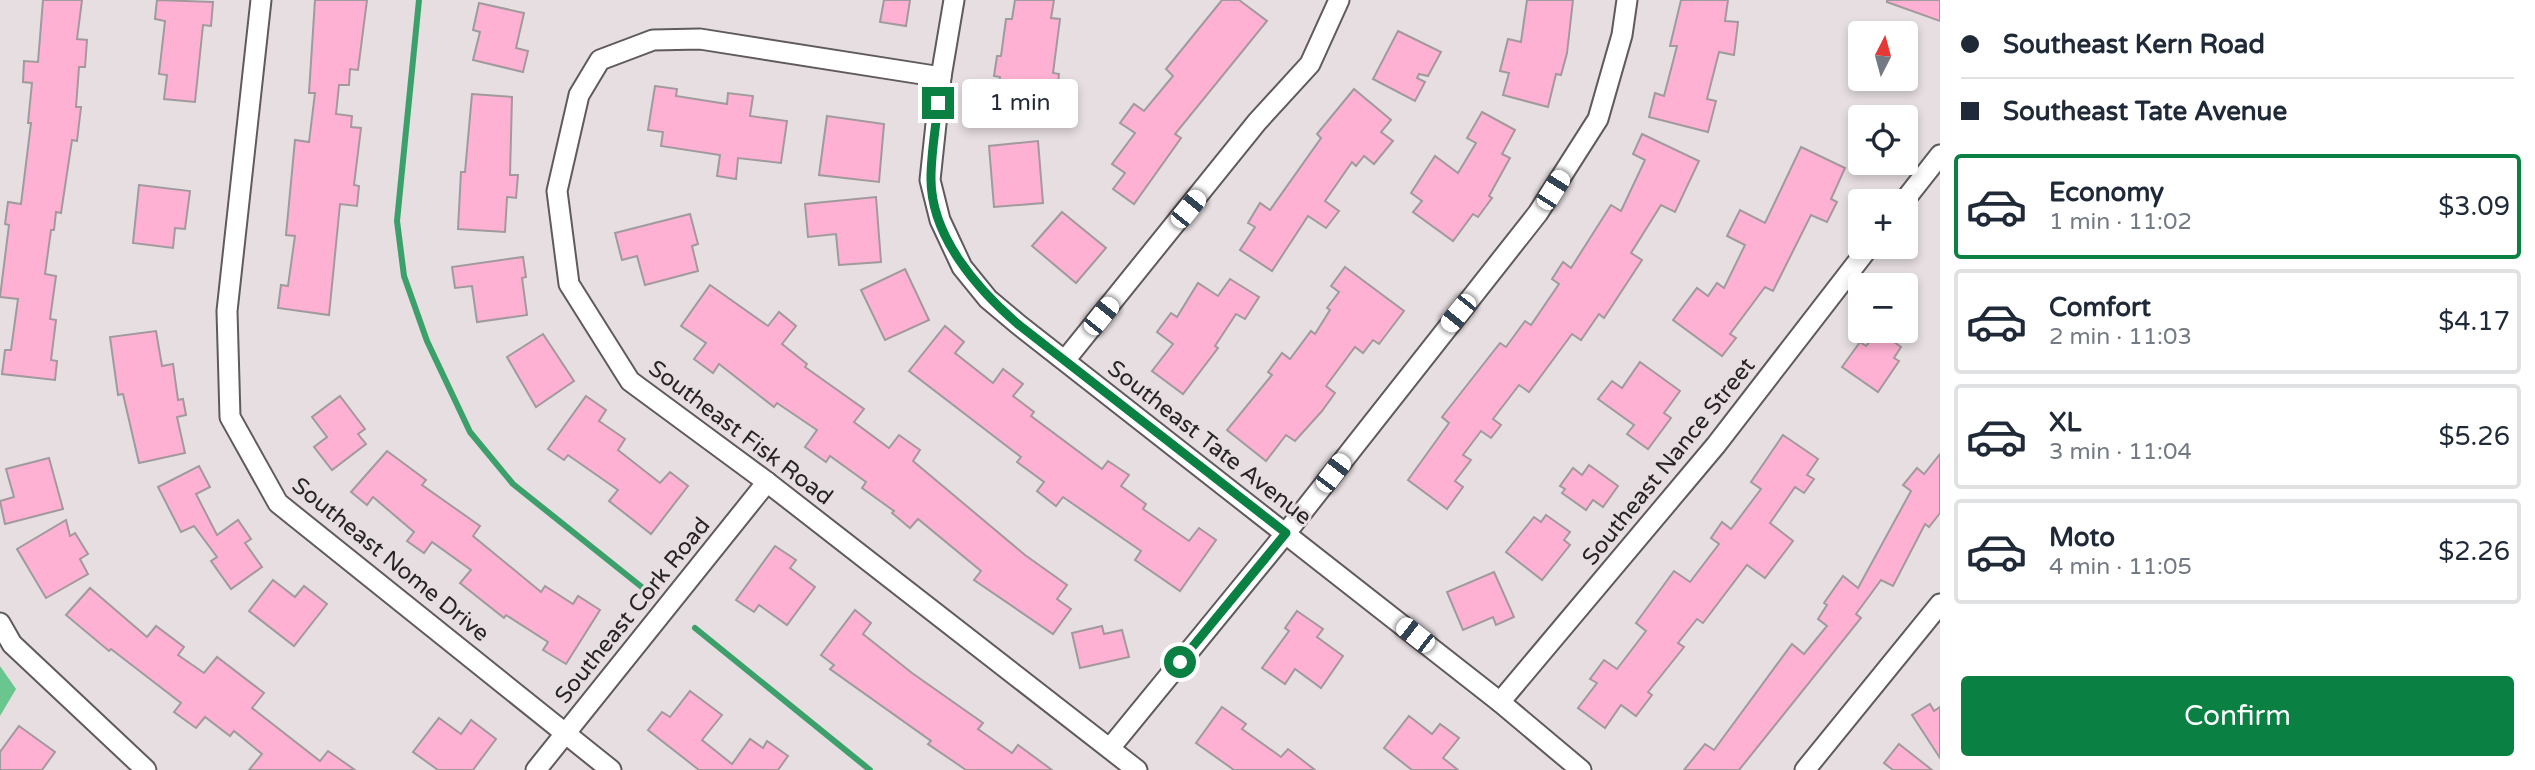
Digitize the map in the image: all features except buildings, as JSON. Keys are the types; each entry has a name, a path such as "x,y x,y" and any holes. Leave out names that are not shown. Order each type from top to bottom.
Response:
{"street":[{"name":"Southeast Nome Drive","path":"261,0 227,311 230,417 278,503 611,770"},
{"name":"Southeast Tate Avenue","path":"954,0 940,77 930,180 940,220 962,267 988,299 1500,702 1581,770"},
{"path":"1066,359 1257,122 1310,64 1339,0"},
{"path":"1110,748 1286,533 1538,213 1598,119 1622,35 1627,0"},
{"name":"Southeast Fisk Road","path":"940,77 700,39 653,40 600,60 579,95 557,191 569,284 630,382 767,482 1137,770"},
{"path":"1913,189 1940,155"},
{"name":"Southeast Nance Street","path":"1500,702 1716,445 1860,259"},
{"name":"Southeast Cork Road","path":"536,770 767,482"},
{"path":"1805,770 1936,616"},
{"path":"0,623 12,644 134,766"}],"green space":[{"path":"0,666 16,689 0,716"}],"waterway":[{"path":"419,0 397,221 404,276 427,341 470,432 513,484 643,588"},
{"path":"695,628 870,770"}],"route":[{"path":"938,103 930,180 940,220 962,267 988,299 1019,325 1286,533 1180,662"}]}
